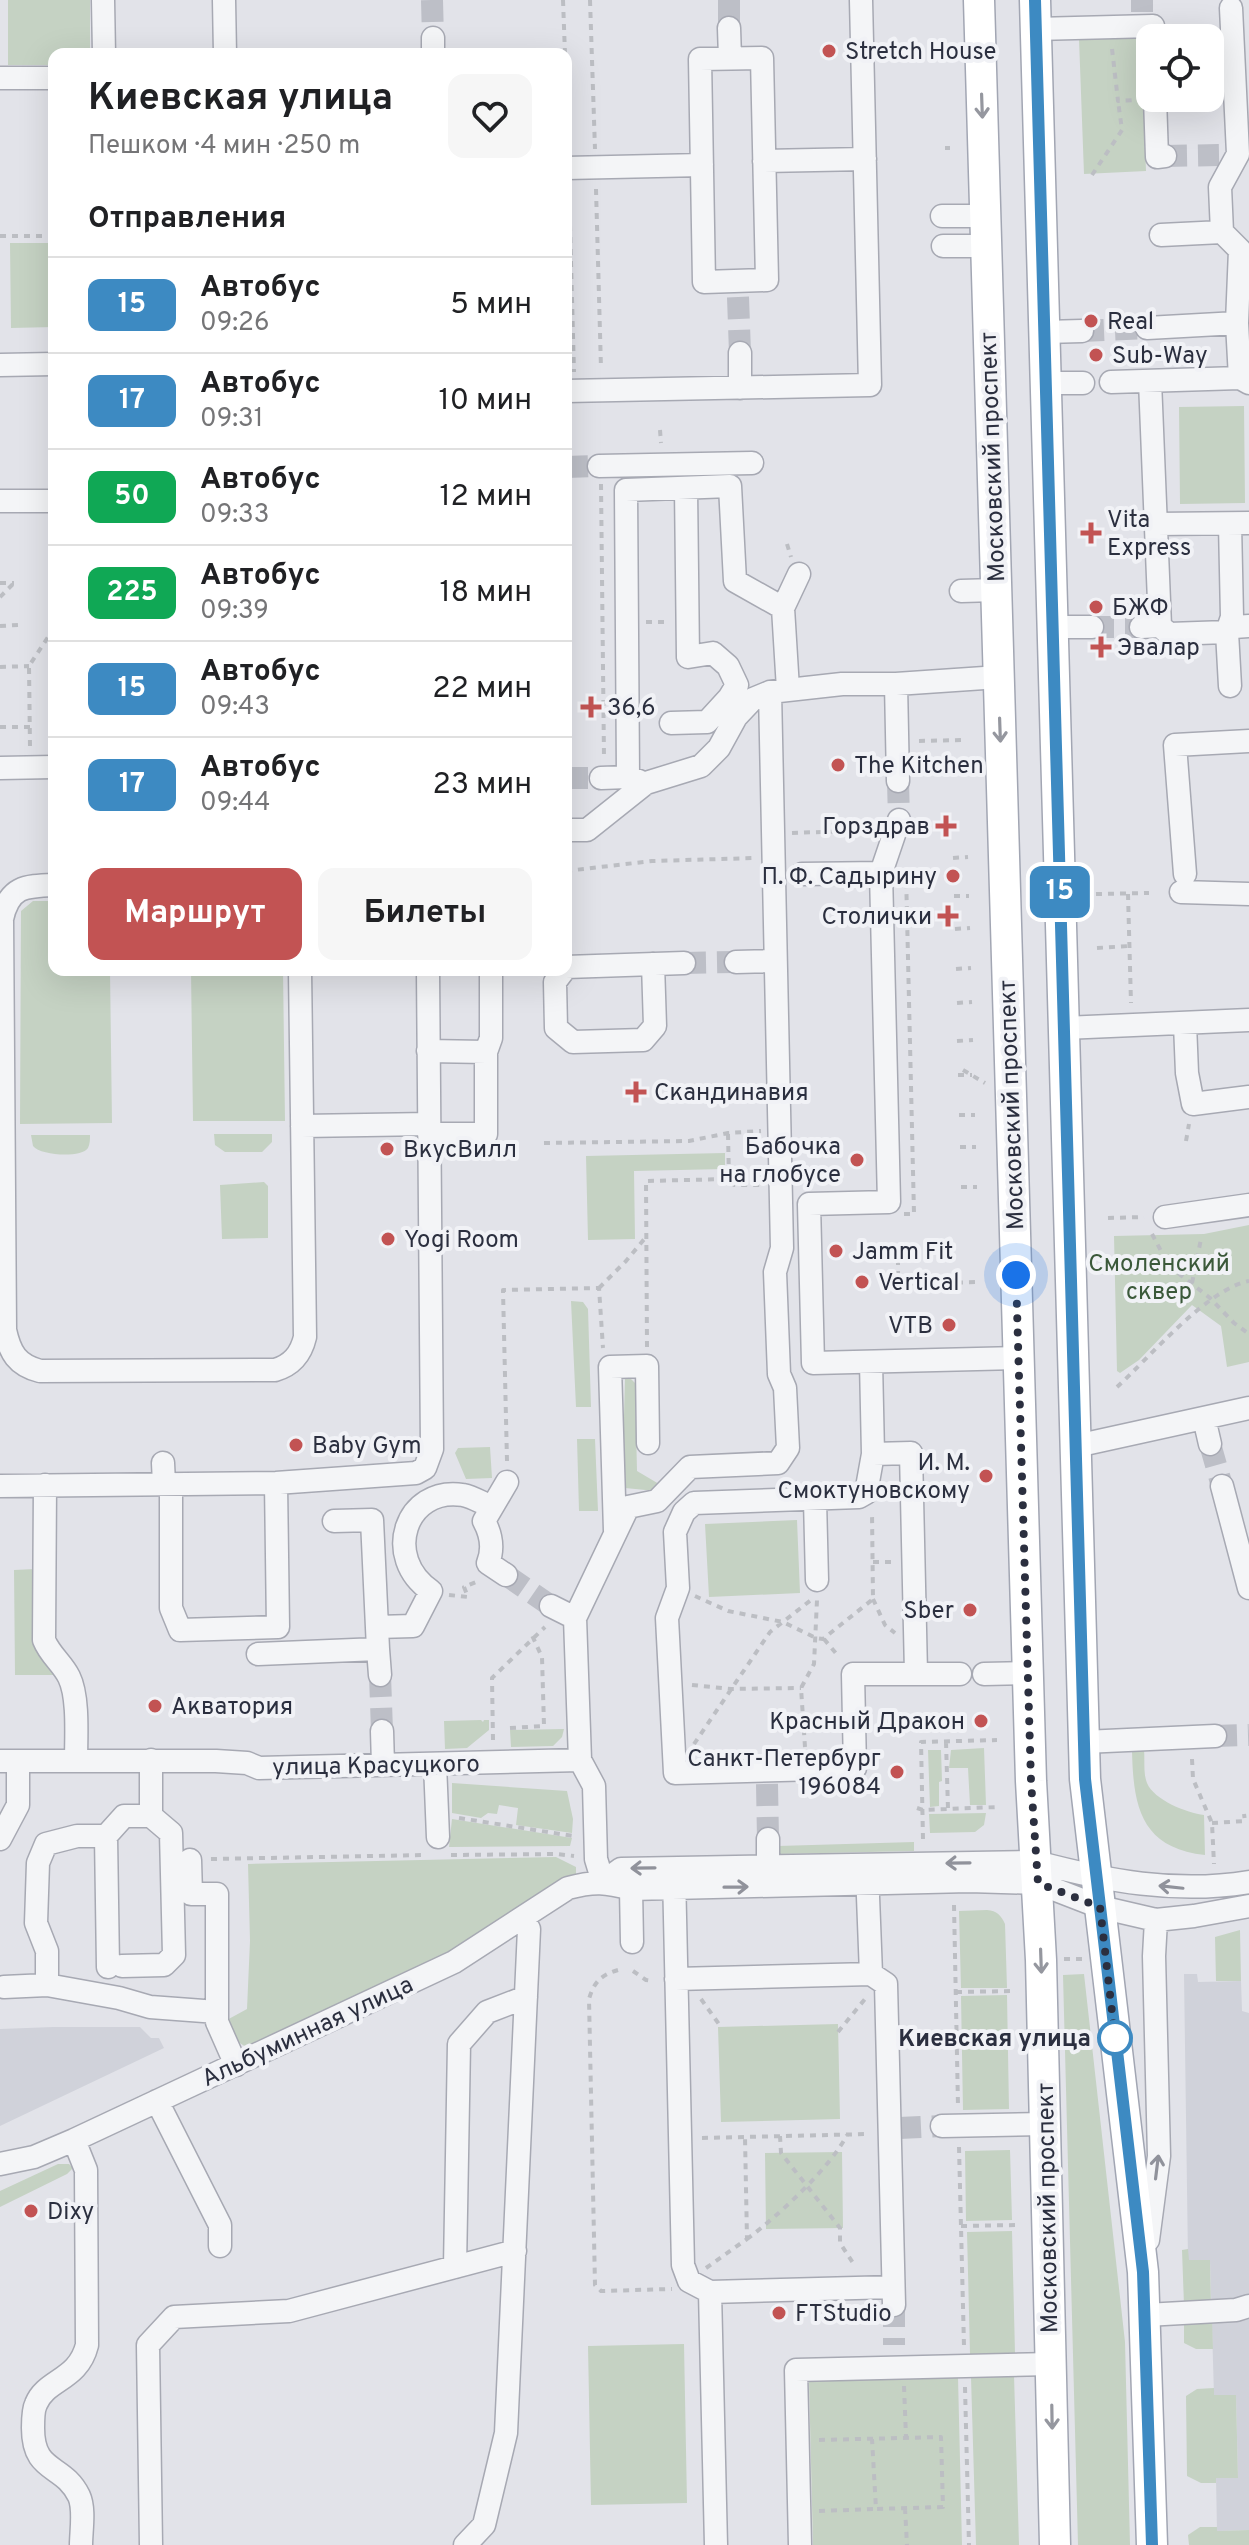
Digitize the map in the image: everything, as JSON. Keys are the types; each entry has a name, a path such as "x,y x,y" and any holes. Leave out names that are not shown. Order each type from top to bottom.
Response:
{"main road":[{"name":"Московский проспект","path":"979,0 1028,1673 1045,2124 1055,2545"},
{"path":"1036,15 1084,1742 1098,1893 1143,2272 1152,2545"}],"street":[{"path":"103,0 104,48"},
{"path":"224,0 225,48"},
{"path":"572,391 870,385 861,0"},
{"path":"1222,232 1220,187 1235,154 1236,5"},
{"path":"1036,15 1111,27 1136,26"},
{"path":"729,28 730,58"},
{"path":"730,58 762,58 767,280 738,289 704,282 700,59 730,58"},
{"path":"0,78 48,78"},
{"path":"1155,112 1157,157 1165,156"},
{"path":"764,161 865,159"},
{"path":"572,168 702,165"},
{"path":"942,216 986,216"},
{"path":"1111,382 1245,380 1242,315 1244,248 1222,232 1161,235"},
{"path":"943,246 986,246"},
{"path":"1147,328 1242,315"},
{"path":"1045,332 1082,331"},
{"path":"740,353 740,388"},
{"path":"0,365 48,364"},
{"path":"1150,381 1157,524 1150,626 1169,634 1227,632 1234,627 1249,626"},
{"path":"1046,383 1083,383"},
{"path":"600,474 752,463"},
{"path":"572,830 587,830 637,780 626,490 730,486 735,581 783,608"},
{"path":"671,723 707,722 737,685 728,666 713,653 688,657 686,488"},
{"path":"0,501 48,501"},
{"path":"1157,524 1239,524 1232,617 1227,632 1230,686"},
{"path":"603,1882 596,1859 594,1786 580,1760 575,1618 628,1507 657,1501 690,1467 778,1463 788,1448 785,1388 779,1374 775,1272 782,1248 773,857 783,608 799,574"},
{"path":"961,591 996,590"},
{"path":"1053,627 1092,627"},
{"path":"603,778 637,780 701,766 719,748 736,717 753,699 779,690 999,677"},
{"path":"896,684 898,781"},
{"path":"1249,741 1175,745 1183,883 1249,894"},
{"path":"0,768 48,767"},
{"path":"0,776 48,776"},
{"path":"899,820 881,873 889,1202 809,1204 813,1363 1019,1358"},
{"path":"802,874 881,873"},
{"path":"48,886 22,888 11,896 2,919 5,1330 9,1347 16,1359 27,1368 40,1371 275,1370 287,1367 295,1359 305,1337 300,976"},
{"path":"736,962 774,961"},
{"path":"572,968 684,963"},
{"path":"559,976 555,982 556,1028 573,1042 643,1040 655,1026 653,964"},
{"path":"0,1486 166,1477 276,1483 416,1473 425,1468 432,1449 428,976"},
{"path":"302,1126 429,1129 486,1134 486,1052 491,1038 491,976"},
{"path":"1064,1028 1249,1020"},
{"path":"1185,1024 1187,1073 1193,1104 1249,1097"},
{"path":"428,1051 486,1052"},
{"path":"1153,1222 1249,1205"},
{"path":"871,1362 873,1454 866,1493 859,1497 815,1500 694,1503 684,1512 675,1532 678,1588 667,1618 675,1773 766,1777 806,1770 855,1768 853,1674 960,1674"},
{"path":"615,1531 610,1367 647,1366 648,1443"},
{"path":"1076,1446 1249,1408"},
{"path":"1204,1418 1210,1444"},
{"path":"873,1454 911,1453 916,1673"},
{"path":"506,1575 488,1563 491,1543 484,1521 507,1475"},
{"path":"166,1477 171,1608 180,1630 278,1627 276,1483"},
{"path":"45,1485 44,1640 49,1653 69,1677 73,1689 76,1761"},
{"path":"1222,1486 1249,1588"},
{"path":"258,1654 378,1638 413,1626 431,1591 412,1575 404,1552 406,1528 420,1508 441,1496 466,1496 492,1507"},
{"path":"662,1496 684,1512"},
{"path":"815,1500 817,1580"},
{"path":"334,1521 372,1520 380,1675"},
{"path":"551,1606 575,1618"},
{"path":"984,1674 1028,1673"},
{"path":"382,1731 383,1765"},
{"path":"1084,1742 1215,1736"},
{"path":"151,1760 151,1816"},
{"name":"улица Красуцкого","path":"9,1761 151,1760 247,1763 259,1768 580,1760"},
{"path":"0,1839 18,1805 9,1761"},
{"path":"435,1764 438,1837"},
{"path":"124,1816 151,1816 171,1833 174,1955 164,1965 115,1967 106,1836 124,1816"},
{"path":"47,1985 47,1951 36,1923 38,1863 46,1844 77,1836 106,1836"},
{"path":"768,1839 768,1866"},
{"path":"190,1860 191,1894 217,1894 217,2022 236,2065"},
{"path":"603,1882 631,1889 674,1878 768,1866 969,1881 1037,1872 1098,1893 1156,1920 1248,1894"},
{"path":"603,1882 621,1869 674,1878 868,1874"},
{"path":"868,1874 871,1974"},
{"path":"674,1878 684,1979 680,2138 683,2265 689,2281 703,2284 869,2288 893,2296 894,2131 886,1984 871,1974 684,1979"},
{"name":"Альбуминная улица","path":"0,2164 34,2157 236,2065 454,1962 568,1888 603,1882"},
{"path":"631,1889 632,1942"},
{"path":"1098,1893 1193,1889 1248,1894"},
{"path":"465,2545 484,2525 506,2433 529,1929 523,1918"},
{"path":"1143,2272 1159,2156 1154,1956 1156,1920"},
{"path":"4,1987 47,1985 150,2007 217,2012"},
{"path":"455,2267 459,2044 487,2012 526,1997"},
{"path":"157,2101 220,2225 220,2246"},
{"path":"950,2126 1045,2124"},
{"path":"74,2140 86,2170 87,2345 84,2358 77,2368 45,2392 36,2403 33,2440 36,2454 66,2479 81,2499 81,2545"},
{"path":"151,2545 148,2345 174,2317 289,2311 515,2251"},
{"path":"703,2284 716,2545"},
{"path":"1146,2315 1236,2310 1249,2306"},
{"path":"800,2545 796,2370 898,2360 964,2366 1051,2364"}],"path":[{"path":"563,0 565,48"},
{"path":"590,0 601,391"},
{"path":"1092,175 1122,130 1111,27"},
{"path":"1118,101 1131,100"},
{"path":"0,236 48,236"},
{"path":"600,474 603,778"},
{"path":"0,583 14,583 0,597"},
{"path":"2,624 19,625"},
{"path":"30,748 29,666 48,637"},
{"path":"0,667 29,666"},
{"path":"0,727 30,727"},
{"path":"897,742 965,740"},
{"path":"572,870 652,861 773,857"},
{"path":"953,858 968,857"},
{"path":"1096,894 1149,893"},
{"path":"1128,894 1132,1026"},
{"path":"954,896 969,896"},
{"path":"955,929 970,928"},
{"path":"1097,948 1129,946"},
{"path":"956,969 971,968"},
{"path":"957,1003 972,1002"},
{"path":"957,1041 973,1040"},
{"path":"958,1075 974,1075"},
{"path":"959,1115 975,1115"},
{"path":"544,1143 689,1141 728,1133 779,1130"},
{"path":"728,1133 729,1179 734,1185 779,1185"},
{"path":"960,1147 976,1147"},
{"path":"647,1366 646,1181 729,1179"},
{"path":"961,1187 977,1187"},
{"path":"1108,1218 1153,1222 1169,1266 1249,1334"},
{"path":"507,1475 503,1290 599,1288 647,1235"},
{"path":"1192,1283 1201,1239"},
{"path":"898,1259 898,1284 979,1282"},
{"path":"1117,1387 1210,1298 1249,1281"},
{"path":"599,1288 601,1344 610,1367"},
{"path":"678,1588 728,1611 783,1622 823,1639 873,1599 873,1513 866,1493"},
{"path":"465,1598 468,1597 464,1587 483,1578"},
{"path":"675,1773 770,1632 817,1595 814,1664 801,1688 806,1770"},
{"path":"510,1728 544,1726 542,1657 530,1631"},
{"path":"671,1683 731,1689 801,1688"},
{"path":"1192,1737 1193,1779 1212,1823 1214,1864"},
{"path":"923,1839 921,1742 997,1740"},
{"path":"946,1742 948,1809"},
{"path":"920,1809 998,1807"},
{"path":"437,1810 459,1818 576,1836"},
{"path":"1212,1823 1245,1821 1244,1814"},
{"path":"190,1860 542,1854 596,1859"},
{"path":"954,1905 956,1992 950,2126 961,2226 969,2545"},
{"path":"1062,1959 1084,1959"},
{"path":"618,1970 605,1974 597,1981 589,1999 595,2285 601,2291 677,2289"},
{"path":"684,1979 721,2027"},
{"path":"956,1992 1016,1991"},
{"path":"838,2032 867,1998"},
{"path":"680,2138 894,2131"},
{"path":"703,2284 838,2152 847,2134"},
{"path":"780,2136 781,2153 840,2228 840,2243 869,2288"},
{"path":"745,2137 747,2239"},
{"path":"961,2226 1016,2225"},
{"path":"898,2360 906,2438"},
{"path":"797,2441 941,2437 943,2507 799,2511"},
{"path":"872,2439 876,2509"},
{"path":"905,2508 907,2545"}],"shaded area":[{"path":"1184,1974 1197,1974 1198,1982 1241,1981 1242,2011 1249,2013 1249,2545 1248,2530 1217,2531 1216,2478 1238,2477 1236,2395 1214,2395 1210,2260 1188,2260"},
{"path":"140,2027 151,2038 159,2038 164,2048 0,2126 0,2029"}],"green space":[{"path":"8,0 90,0 90,48 48,48 48,65 8,65"},
{"path":"1136,37 1136,112 1144,112 1146,171 1084,174 1079,39"},
{"path":"10,243 48,243 48,327 11,328"},
{"path":"1244,406 1245,503 1180,504 1179,407"},
{"path":"33,901 48,901 48,976 110,976 112,1123 20,1124 21,911"},
{"path":"191,976 283,976 285,1121 193,1121"},
{"path":"214,1134 272,1134 272,1142 262,1152 225,1152 215,1145"},
{"path":"31,1135 90,1135 90,1142 88,1148 78,1153 52,1154 33,1146"},
{"path":"725,1153 725,1169 634,1171 635,1239 588,1240 586,1156"},
{"path":"264,1182 268,1186 268,1238 222,1239 220,1185"},
{"name":"Смоленский сквер","path":"1249,1225 1249,1362 1227,1367 1221,1326 1192,1305 1139,1360 1120,1373 1117,1371 1114,1236 1204,1234"},
{"path":"571,1301 583,1302 588,1309 591,1407 576,1407"},
{"path":"625,1379 635,1383 637,1471 659,1484 656,1491 625,1488 621,1417 624,1416"},
{"path":"577,1439 595,1439 598,1511 579,1511"},
{"path":"490,1447 492,1478 466,1479 455,1453 458,1448"},
{"path":"797,1520 800,1593 709,1597 705,1524"},
{"path":"35,1569 36,1640 40,1653 55,1675 15,1675 14,1570"},
{"path":"489,1720 489,1730 467,1748 445,1749 444,1721"},
{"path":"564,1729 562,1737 553,1746 511,1747 510,1730"},
{"path":"984,1748 986,1805 970,1805 968,1768 949,1768 951,1750"},
{"path":"1132,1749 1144,1749 1147,1783 1156,1795 1189,1812 1204,1815 1205,1855 1183,1851 1166,1843 1144,1820 1135,1788"},
{"path":"928,1750 941,1750 939,1806 930,1807"},
{"path":"452,1783 567,1791 573,1819 572,1833 516,1825 518,1808 499,1805 497,1814 488,1813 481,1818 452,1813"},
{"path":"986,1813 984,1825 975,1832 930,1833 929,1814"},
{"path":"452,1819 572,1838 570,1846 449,1847"},
{"path":"914,1842 914,1851 778,1854 778,1846"},
{"path":"556,1857 576,1867 576,1874 457,1948 246,2047 235,2040 225,2021 247,2009 250,1941 248,1864"},
{"path":"987,1910 998,1914 1005,1924 1007,1988 961,1988 959,1911"},
{"path":"1240,1930 1241,1981 1216,1981 1215,1937"},
{"path":"1084,1974 1125,2342 1130,2545 1078,2545 1063,1975"},
{"path":"1007,1995 1009,2109 963,2110 961,1996"},
{"path":"838,2024 840,2119 721,2122 718,2027"},
{"path":"1010,2150 1012,2220 966,2221 965,2151"},
{"path":"842,2152 843,2228 766,2229 765,2153"},
{"path":"58,2164 69,2164 73,2168 67,2174 0,2207 0,2191"},
{"path":"1012,2231 1015,2353 970,2354 967,2232"},
{"path":"1188,2249 1189,2260 1210,2260 1211,2305 1184,2305 1182,2250"},
{"path":"1184,2320 1212,2320 1213,2349 1196,2349 1184,2343"},
{"path":"684,2344 687,2503 591,2505 588,2346"},
{"path":"1014,2375 1019,2545 976,2545 971,2377"},
{"path":"958,2377 962,2545 813,2545 809,2381"},
{"path":"1214,2388 1214,2395 1236,2395 1238,2478 1216,2478 1216,2483 1201,2483 1187,2476 1186,2396 1197,2389"},
{"path":"1200,2527 1217,2527 1217,2531 1249,2530 1249,2545 1189,2545 1188,2535"}],"tunnel":[{"path":"432,0 433,38"},
{"path":"729,0 729,28"},
{"path":"1142,0 1142,12"},
{"path":"1165,156 1219,155"},
{"path":"738,297 740,353"},
{"path":"1082,331 1147,328"},
{"path":"572,467 599,466"},
{"path":"1092,627 1141,627"},
{"path":"572,778 601,778"},
{"path":"898,781 899,820"},
{"path":"684,963 736,962"},
{"path":"1210,1444 1222,1486"},
{"path":"506,1575 551,1606"},
{"path":"380,1675 382,1731"},
{"path":"1215,1736 1249,1735"},
{"path":"767,1784 768,1839"},
{"path":"899,2128 942,2126"},
{"path":"894,2305 894,2345"}],"bus line":[{"name":"15","path":"1035,0 1085,1779 1143,2272 1152,2545"}],"place":[{"name":"Stretch House","path":"829,51"},
{"name":"Real","path":"1091,321"},
{"name":"Sub-Way","path":"1096,355"},
{"name":"Vita Express","path":"1091,533"},
{"name":"БЖФ","path":"1096,607"},
{"name":"Эвалар","path":"1101,647"},
{"name":"36,6","path":"591,707"},
{"name":"The Kitchen","path":"838,765"},
{"name":"Горздрав","path":"946,826"},
{"name":"П. Ф. Садырину","path":"953,876"},
{"name":"Столички","path":"948,916"},
{"name":"Скандинавия","path":"636,1092"},
{"name":"ВкусВилл","path":"387,1149"},
{"name":"Бабочка на глобусе","path":"857,1160"},
{"name":"Yogi Room","path":"388,1239"},
{"name":"Jamm Fit","path":"836,1251"},
{"name":"Vertical","path":"862,1282"},
{"name":"VTB","path":"949,1325"},
{"name":"Baby Gym","path":"296,1445"},
{"name":"И. М. Смоктуновскому","path":"986,1476"},
{"name":"Sber","path":"970,1610"},
{"name":"Акватория","path":"155,1706"},
{"name":"Красный Дракон","path":"981,1721"},
{"name":"Санкт-Петербург 196084","path":"897,1772"},
{"name":"Киевская улица","path":"1115,2038"},
{"name":"Dixy","path":"31,2211"},
{"name":"FTStudio","path":"779,2313"}],"route":[{"path":"1016,1275 1031,1781 1038,1883 1100,1907 1115,2038"}]}
